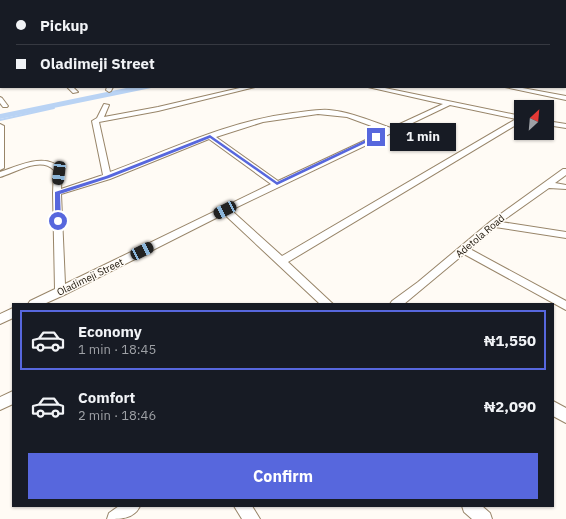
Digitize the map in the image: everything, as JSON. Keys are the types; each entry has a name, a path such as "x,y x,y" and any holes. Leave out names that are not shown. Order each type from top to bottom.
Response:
{"street":[{"path":"71,88 75,92"},
{"path":"107,177 95,121 100,118 158,109 248,88"},
{"path":"376,88 514,117"},
{"path":"517,88 566,98"},
{"path":"0,99 5,106"},
{"name":"Oladimeji Street","path":"36,303 277,184 450,103"},
{"path":"100,118 106,105"},
{"path":"57,193 107,177 239,126 294,114 325,112 346,115 390,130"},
{"path":"280,262 514,122"},
{"path":"554,124 566,126"},
{"path":"0,168 1,126"},
{"path":"210,136 277,184"},
{"path":"0,175 39,162 46,162 56,167 58,170 57,193 60,292"},
{"name":"Adetola Road","path":"399,303 464,250 493,224 566,171"},
{"path":"548,185 566,187"},
{"path":"225,210 326,303"},
{"path":"493,224 566,235"},
{"path":"464,250 566,306"},
{"path":"0,320 12,314"},
{"path":"0,404 12,398"},
{"path":"554,409 566,416"},
{"path":"115,519 131,507"},
{"path":"243,507 252,519"},
{"path":"471,507 484,519"}],"water":[{"path":"126,88 151,88 0,119 0,114"}],"waterway":[{"path":"0,120 54,108"}],"route":[{"path":"58,221 57,193 107,177 210,136 277,184 376,137"}]}
